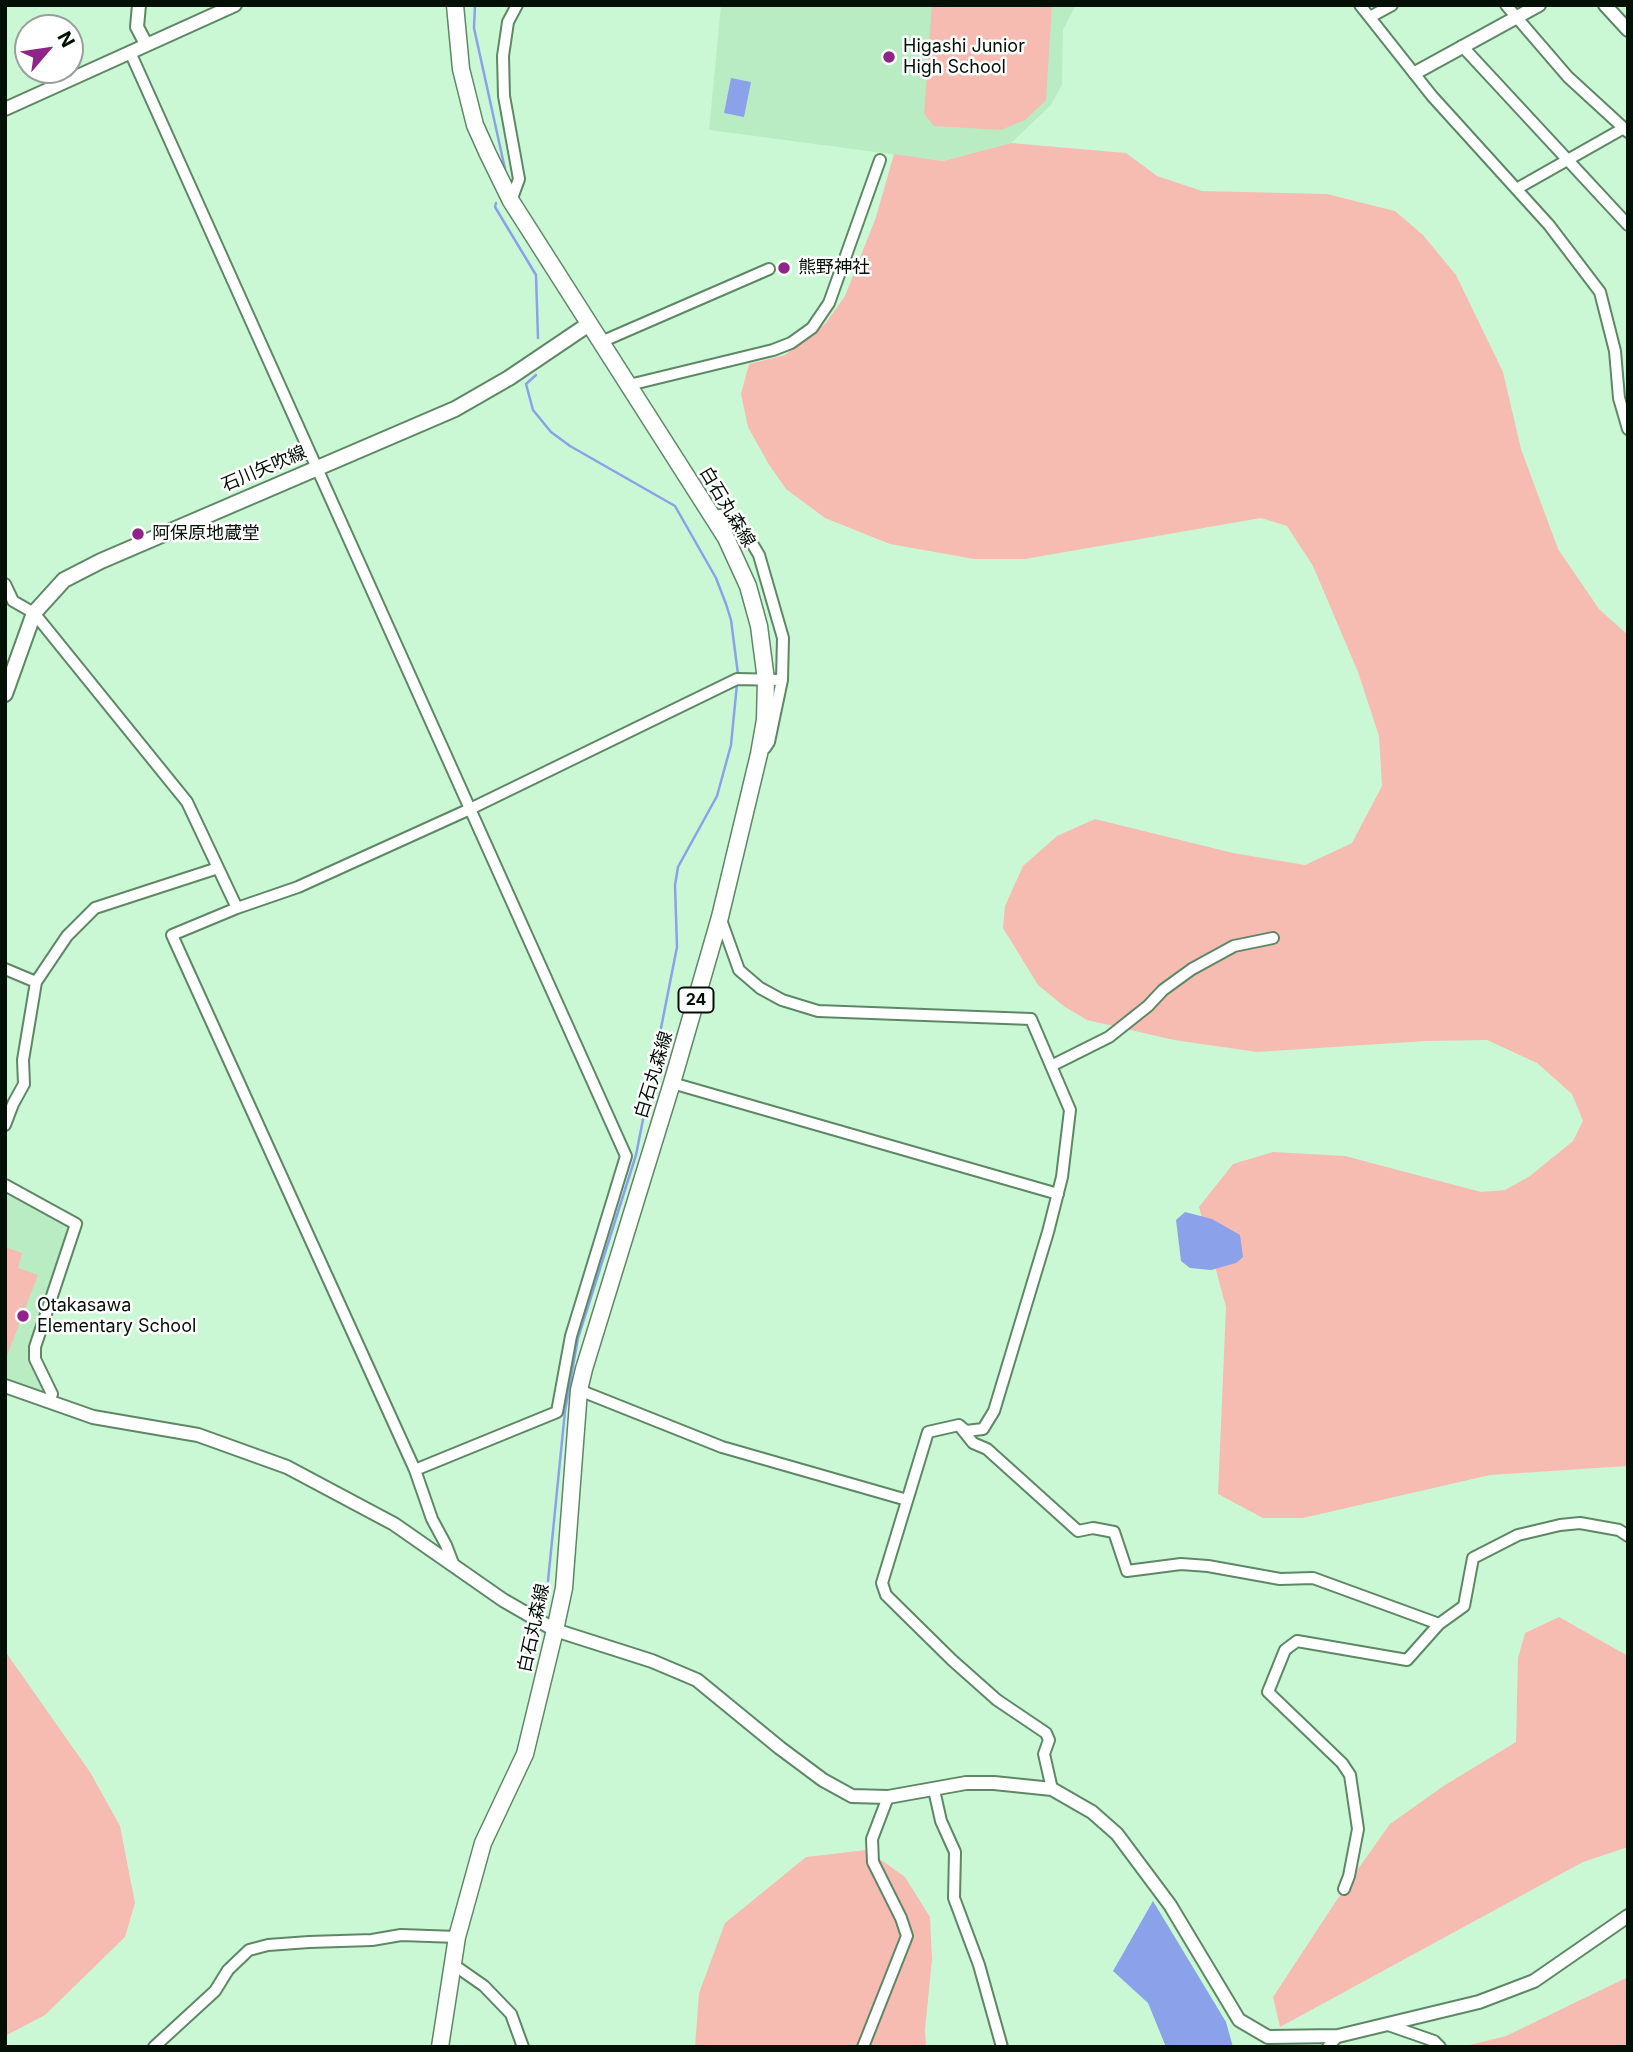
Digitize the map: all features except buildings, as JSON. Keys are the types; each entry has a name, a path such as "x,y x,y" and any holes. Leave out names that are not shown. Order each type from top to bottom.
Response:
{"main road":[{"name":"白石丸森線","path":"440,2047 457,1937 483,1843 526,1754 564,1588 579,1390 720,917 774,680 748,586 714,518 511,201 483,144 467,97 461,69 455,5"},
{"name":"石川矢吹線","path":"5,694 34,613 64,580 101,561 455,409 509,378 589,324"}],"street":[{"path":"139,5 137,27 146,44"},
{"path":"5,110 235,5"},
{"path":"511,201 519,179 504,96 503,56 508,22 517,5"},
{"path":"1360,5 1460,128 1518,188 1549,225 1600,292 1615,351 1619,398 1628,429"},
{"path":"1370,17 1392,5"},
{"path":"1506,5 1568,77 1626,130 1518,188"},
{"path":"1415,73 1539,5"},
{"path":"1605,5 1628,30"},
{"path":"1462,46 1628,225"},
{"path":"130,52 626,1156 571,1336 557,1412 415,1470"},
{"path":"629,385 773,350 792,342 813,328 829,303 880,160"},
{"path":"601,342 769,269"},
{"path":"1615,351 1628,350"},
{"path":"5,584 9,602 34,613 187,802 237,908"},
{"path":"454,1566 432,1519 415,1470 172,935 298,887 470,809 740,679 774,680"},
{"path":"5,1125 24,1084 23,1060 36,982 67,936 95,908 218,868"},
{"path":"720,917 739,970 760,988 782,1000 817,1010 1031,1019 1070,1110 1062,1177 993,1411 983,1429 966,1431 959,1424"},
{"path":"1051,1066 1109,1037 1172,982 1192,969 1234,946 1273,938"},
{"path":"5,969 36,982"},
{"path":"672,1083 1058,1194"},
{"path":"5,1185 76,1224 35,1348 35,1359 52,1394 48,1401"},
{"path":"5,1386 93,1417 198,1435 287,1467 394,1524 503,1600 555,1630 652,1661 697,1680 779,1748 822,1780 852,1796 888,1797 966,1783 994,1783 1052,1790 1092,1812 1124,1843 1170,1905 1239,2020 1268,2038 1338,2036 1479,2002 1534,1981 1628,1916"},
{"path":"579,1390 722,1447 907,1500"},
{"path":"959,1424 928,1432 882,1583 883,1591 988,1692 1046,1733 1049,1740 1044,1754 1052,1790"},
{"path":"959,1424 973,1443 987,1449 1078,1531 1093,1528 1114,1532 1127,1571 1181,1564 1280,1579 1313,1578 1439,1623"},
{"path":"1344,1889 1358,1829 1350,1775 1342,1763 1268,1692 1284,1650 1297,1641 1407,1660 1439,1623 1465,1606 1474,1558 1504,1541 1535,1531 1580,1523 1619,1530 1628,1536"},
{"path":"934,1790 941,1821 955,1852 954,1898 979,1965 1002,2047"},
{"path":"863,2047 907,1936 873,1862 872,1839 888,1797"},
{"path":"154,2047 215,1991 228,1970 249,1950 268,1945 372,1941 401,1936 457,1937"},
{"path":"454,1965 484,1986 511,2014 523,2047"},
{"path":"1388,2025 1434,2041 1440,2047"},
{"path":"1328,2047 1338,2036"}],"shaded area":[{"name":"Higashi Junior High School","path":"721,5 1076,5 1063,30 1062,85 1051,105 1011,143 943,161 709,130"},
{"path":"932,5 1052,5 1046,100 1025,120 1001,130 934,126 924,114"},
{"path":"1011,143 1126,153 1157,176 1202,191 1327,194 1395,211 1423,235 1456,275 1503,372 1521,449 1558,549 1599,609 1628,635 1628,1466 1490,1475 1303,1518 1263,1518 1218,1494 1226,1307 1199,1207 1233,1164 1273,1152 1345,1156 1481,1192 1505,1190 1530,1176 1573,1141 1583,1121 1572,1094 1537,1063 1487,1040 1426,1041 1257,1052 1174,1040 1087,1020 1065,1007 1038,985 1003,928 1005,906 1023,866 1057,836 1095,819 1233,853 1305,865 1352,843 1382,786 1379,736 1358,672 1313,566 1287,526 1261,518 1025,559 974,559 890,544 825,518 786,489 768,463 748,427 741,394 749,364 785,355 825,324 845,296 876,217 894,154 943,161"},
{"name":"Otakasawa Elementary School","path":"5,1190 72,1225 29,1354 46,1389 43,1394 5,1380"},
{"path":"5,1247 22,1253 18,1268 38,1275 5,1361"},
{"path":"1559,1617 1628,1656 1628,1847 1583,1862 1280,2027 1273,1997 1390,1824 1445,1785 1516,1742 1518,1658 1525,1633"},
{"path":"5,1651 90,1772 120,1826 135,1903 125,1937 45,2015 5,2036"},
{"path":"867,1850 905,1877 930,1917 932,1959 925,2030 926,2047 695,2047 699,1993 725,1923 806,1857"},
{"path":"1628,1977 1628,2047 1462,2047 1506,2036"}],"water":[{"path":"731,78 751,82 744,117 724,113"},
{"path":"1185,1212 1212,1219 1240,1235 1243,1257 1236,1263 1211,1270 1190,1268 1181,1261 1176,1220"},
{"path":"1153,1901 1226,2022 1233,2047 1166,2047 1148,2003 1113,1971"}],"waterway":[{"path":"475,5 474,28 505,169"},
{"path":"496,203 495,207 536,275 538,338"},
{"path":"536,375 526,384 533,410 551,432 570,446 675,506 716,578 726,604 731,620 738,674"},
{"path":"548,1581 565,1411 578,1338 636,1155 677,947 675,885 678,867 717,796 731,745 737,684"}],"place":[{"name":"Higashi Junior High School","path":"889,57"},
{"name":"熊野神社","path":"784,268"},
{"name":"阿保原地蔵堂","path":"138,534"},
{"name":"Otakasawa Elementary School","path":"23,1316"}]}
